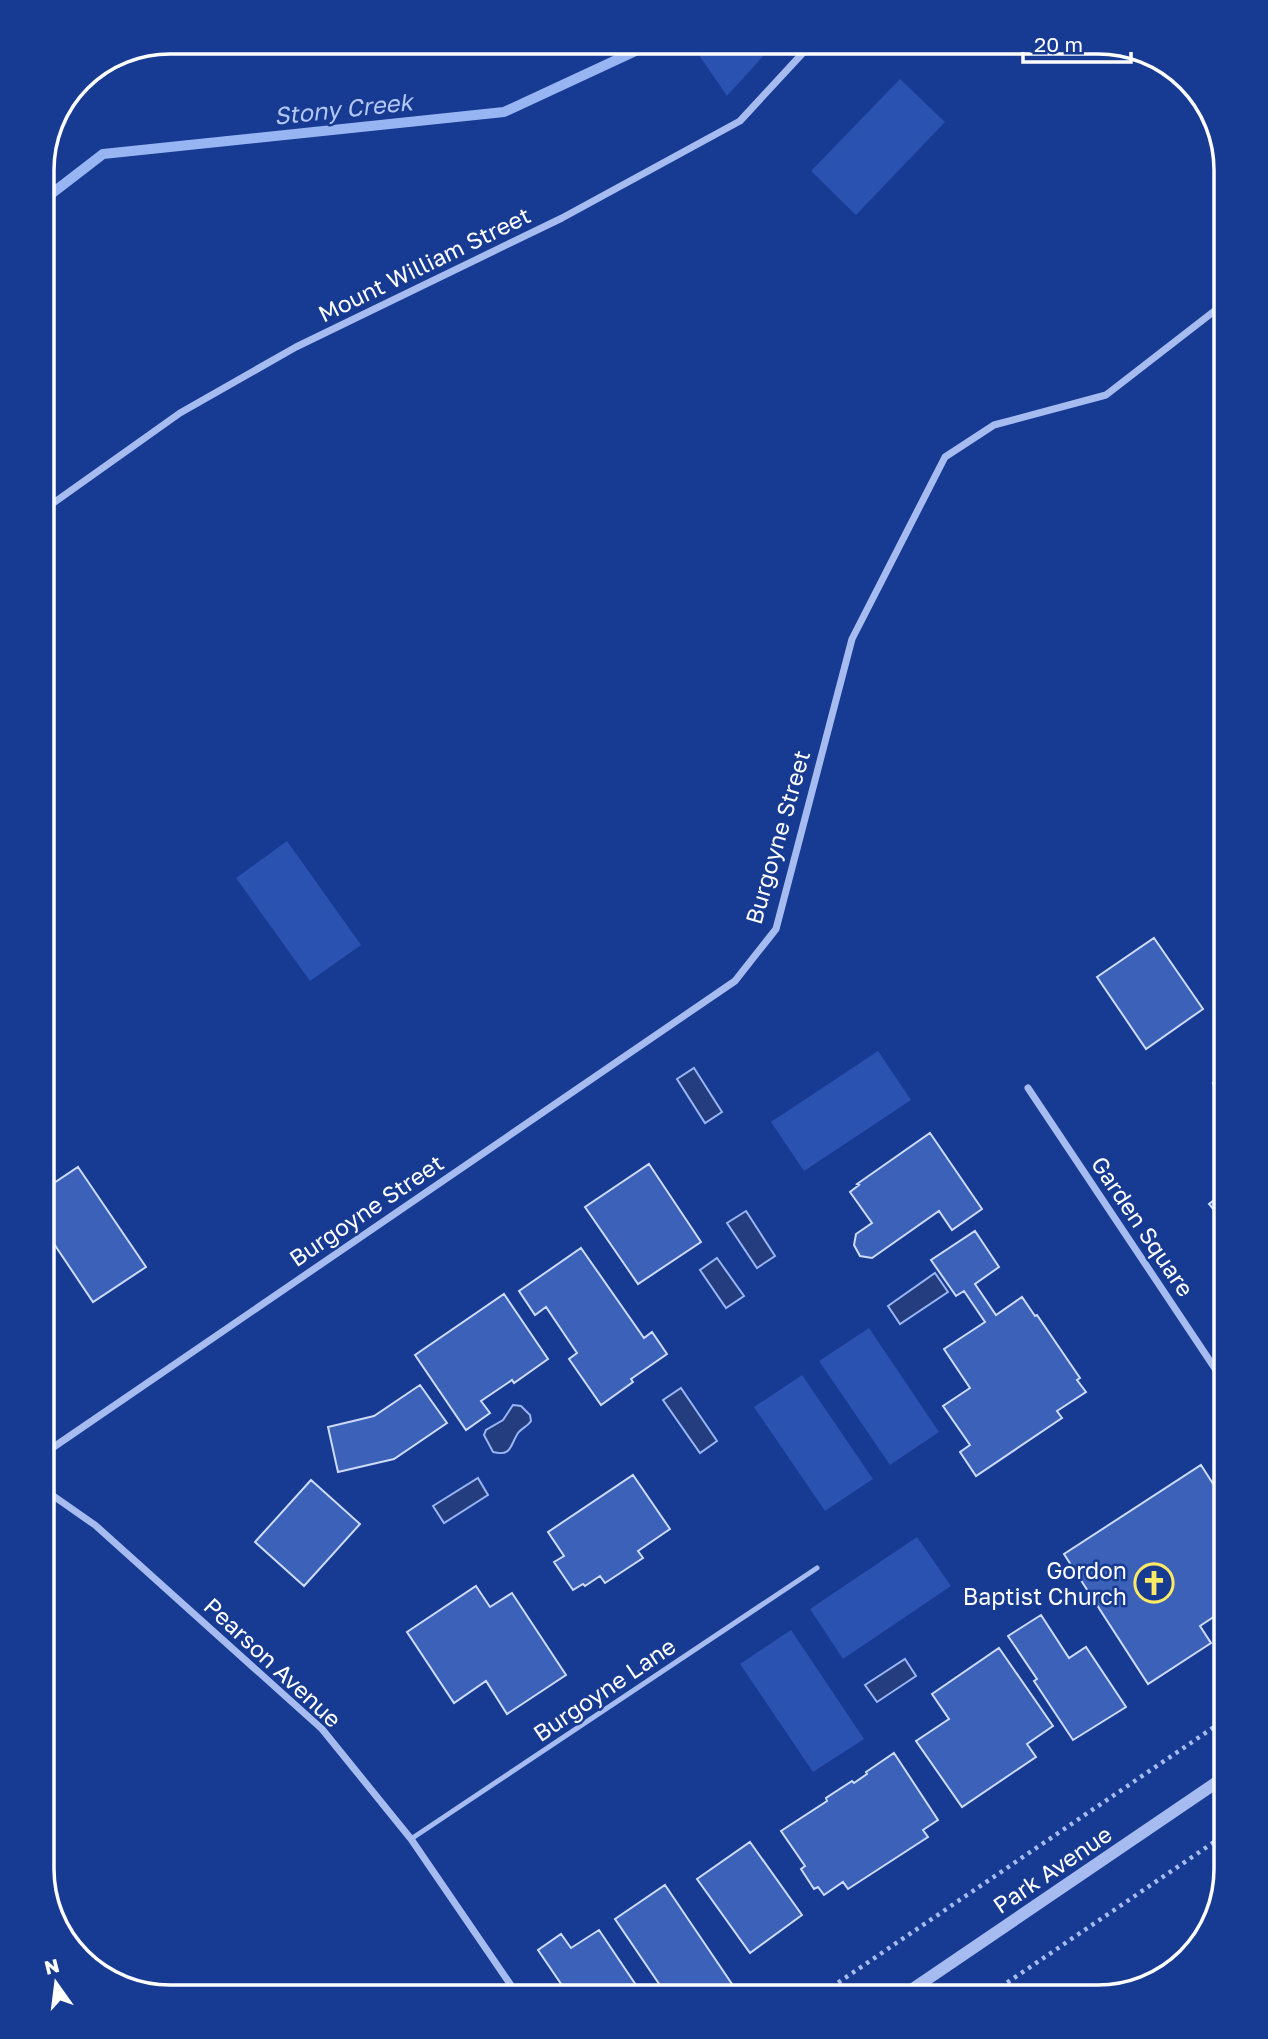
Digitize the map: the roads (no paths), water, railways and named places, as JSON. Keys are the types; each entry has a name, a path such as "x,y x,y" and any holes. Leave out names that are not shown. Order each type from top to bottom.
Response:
{"street":[{"name":"Mount William Street","path":"54,502 180,413 296,347 562,218 740,121 802,54"},
{"name":"Burgoyne Street","path":"54,1447 735,981 776,929 852,639 945,457 994,425 1106,395 1214,311"},
{"name":"Garden Square","path":"1028,1088 1214,1367"},
{"name":"Pearson Avenue","path":"54,1496 95,1525 321,1729 411,1839 511,1985"},
{"name":"Park Avenue","path":"919,1985 1214,1784"}],"lane":[{"name":"Burgoyne Lane","path":"411,1839 817,1568"}],"waterway":[{"name":"Stony Creek","path":"54,192 103,154 504,112 629,54"}],"place":[{"name":"Gordon Baptist Church","path":"1154,1583"}]}
